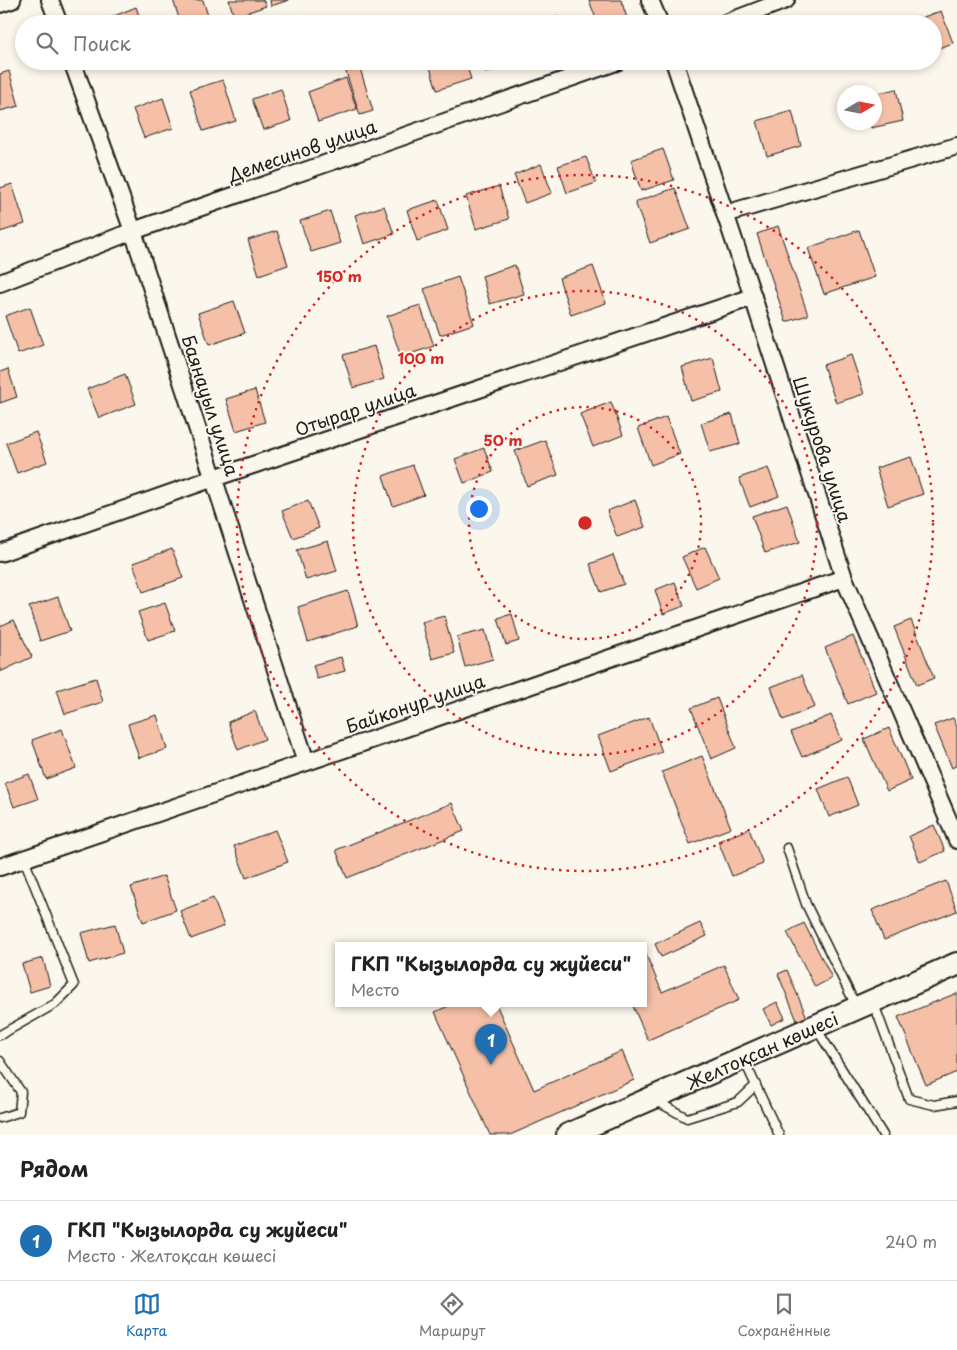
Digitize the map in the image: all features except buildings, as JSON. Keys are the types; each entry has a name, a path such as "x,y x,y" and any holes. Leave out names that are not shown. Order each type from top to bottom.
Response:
{"street":[{"path":"0,4 12,0"},
{"path":"50,0 56,15"},
{"path":"650,0 656,15"},
{"path":"747,15 786,0"},
{"name":"Баянауыл улица","path":"75,70 133,230 306,762"},
{"name":"Демесинов улица","path":"0,282 133,230 593,70"},
{"name":"Шукурова улица","path":"677,70 844,578 957,840"},
{"path":"725,214 957,146"},
{"name":"Отырар улица","path":"0,553 214,478 753,297"},
{"name":"Байконур улица","path":"0,867 844,578"},
{"name":"Желтоқсан көшесі","path":"568,1135 957,964"}],"lane":[{"path":"787,848 806,904 865,1005 909,1099 934,1105 957,1101"},
{"path":"0,1035 55,1004 74,985 24,859"},
{"path":"815,1027 883,1135"},
{"path":"743,1058 779,1135"},
{"path":"0,1061 21,1092 19,1112 0,1118"},
{"path":"651,1098 687,1118 738,1102 756,1085"}],"place":[{"name":"ГКП \"Кызылорда су жуйеси\"","path":"491,1065"}]}
